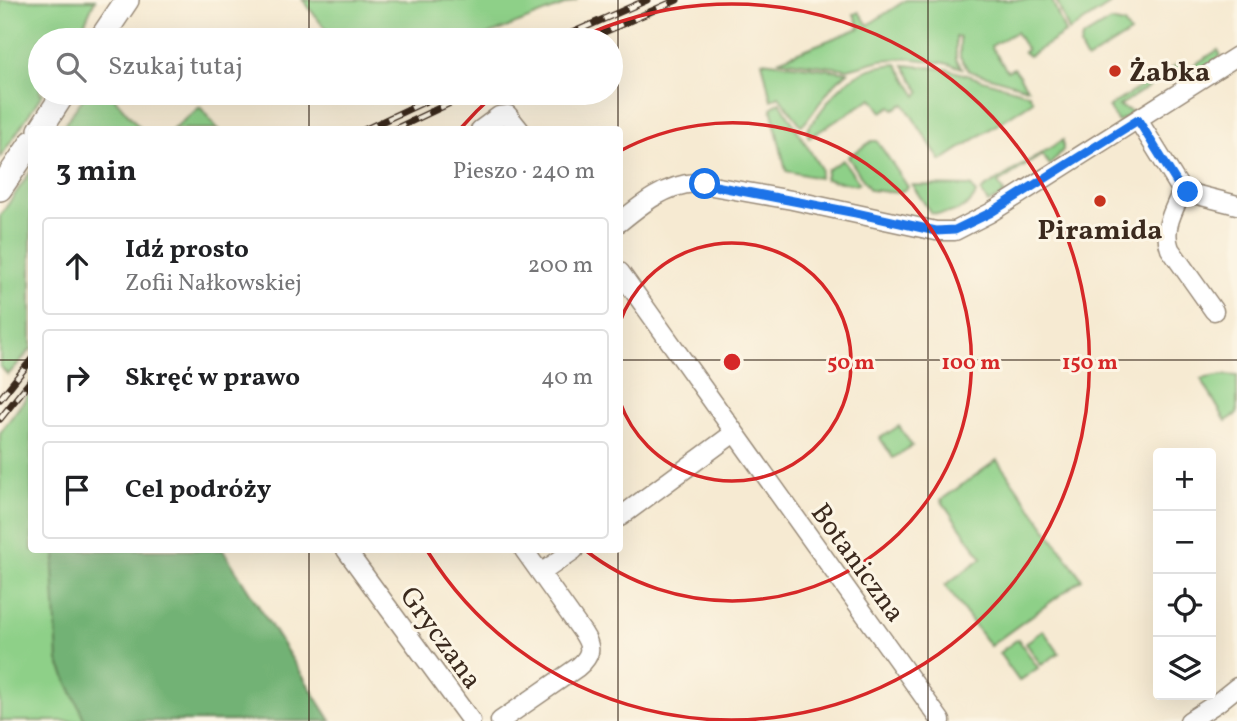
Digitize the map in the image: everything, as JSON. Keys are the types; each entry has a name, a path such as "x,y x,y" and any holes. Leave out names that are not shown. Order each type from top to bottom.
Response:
{"street":[{"path":"105,28 117,0"},
{"path":"108,28 127,0"},
{"path":"623,220 665,191 682,184 695,183 802,202 936,231 955,230 990,213 1237,56"},
{"path":"43,126 56,105"},
{"path":"485,126 499,116 508,115 517,126"},
{"path":"1138,120 1182,191 1237,205"},
{"path":"0,189 28,148"},
{"path":"1182,191 1166,230 1166,239 1170,249 1214,312"},
{"name":"Botaniczna","path":"623,276 941,721"},
{"path":"623,515 734,433"},
{"name":"Gryczana","path":"348,553 471,721"},
{"path":"500,721 578,667 587,660 591,651 589,642 526,553"},
{"path":"541,573 570,553"},
{"path":"1189,721 1215,714 1237,687"}],"green space":[{"path":"0,0 95,0 82,28 28,28 28,105 35,105 0,158"},
{"path":"303,0 577,0 506,28 325,28"},
{"path":"906,0 1052,0 1065,33 1029,56 1024,52 1027,50 1016,32 991,46 1007,71 1014,68 1027,88 969,71 960,57 960,37 956,37 956,59 962,68 906,58 881,60 848,69 778,60 860,28 854,14 859,12 868,25"},
{"path":"1056,0 1117,0 1069,31"},
{"path":"1110,21 1124,24 1130,33 1087,60 1080,47 1082,38"},
{"path":"1218,50 1221,56 1188,77 1173,71 1119,106 1133,112 1118,122 1108,107 1178,64 1184,71"},
{"path":"762,61 848,72 833,85 801,125 779,96 771,100"},
{"path":"897,64 917,96 920,92 904,65 947,69 1029,94 1033,101 941,161 904,104 894,109 891,106 882,112 872,98 809,138 807,130 844,85 866,71"},
{"path":"780,102 821,169 819,178 786,171 771,108"},
{"path":"78,105 120,105 138,126 63,126"},
{"path":"200,107 216,126 177,126"},
{"path":"1063,140 1063,150 1050,165 1042,155 998,183 1005,194 988,203 981,192 983,189"},
{"path":"872,141 877,141 908,187 899,193 870,190 848,157"},
{"path":"843,160 859,183 857,185 825,179 827,170"},
{"path":"28,175 28,352 8,375 0,366 0,216"},
{"path":"912,185 971,186 976,194 973,200 957,211 931,213"},
{"path":"1223,375 1237,376 1237,414 1226,421 1201,379"},
{"path":"28,395 28,553 225,553 331,721 0,721 0,433"},
{"path":"899,426 912,446 893,458 880,438"},
{"path":"997,460 1082,579 990,646 945,585 982,558 941,500"},
{"path":"56,553 225,553 331,721 85,721 58,661 53,569"},
{"path":"1043,630 1059,653 1041,665 1026,643"},
{"path":"1018,639 1038,668 1019,681 999,653"}],"railway":[{"path":"583,28 647,0"},
{"path":"613,28 677,0"},
{"path":"373,126 417,105"},
{"path":"401,126 446,105"},
{"path":"0,399 28,364"},
{"path":"0,419 28,384"}],"place":[{"name":"Żabka","path":"1115,71"},
{"name":"Piramida","path":"1100,201"}],"route":[{"path":"705,184 936,231 955,230 990,213 1138,120 1182,191 1188,192"}]}
